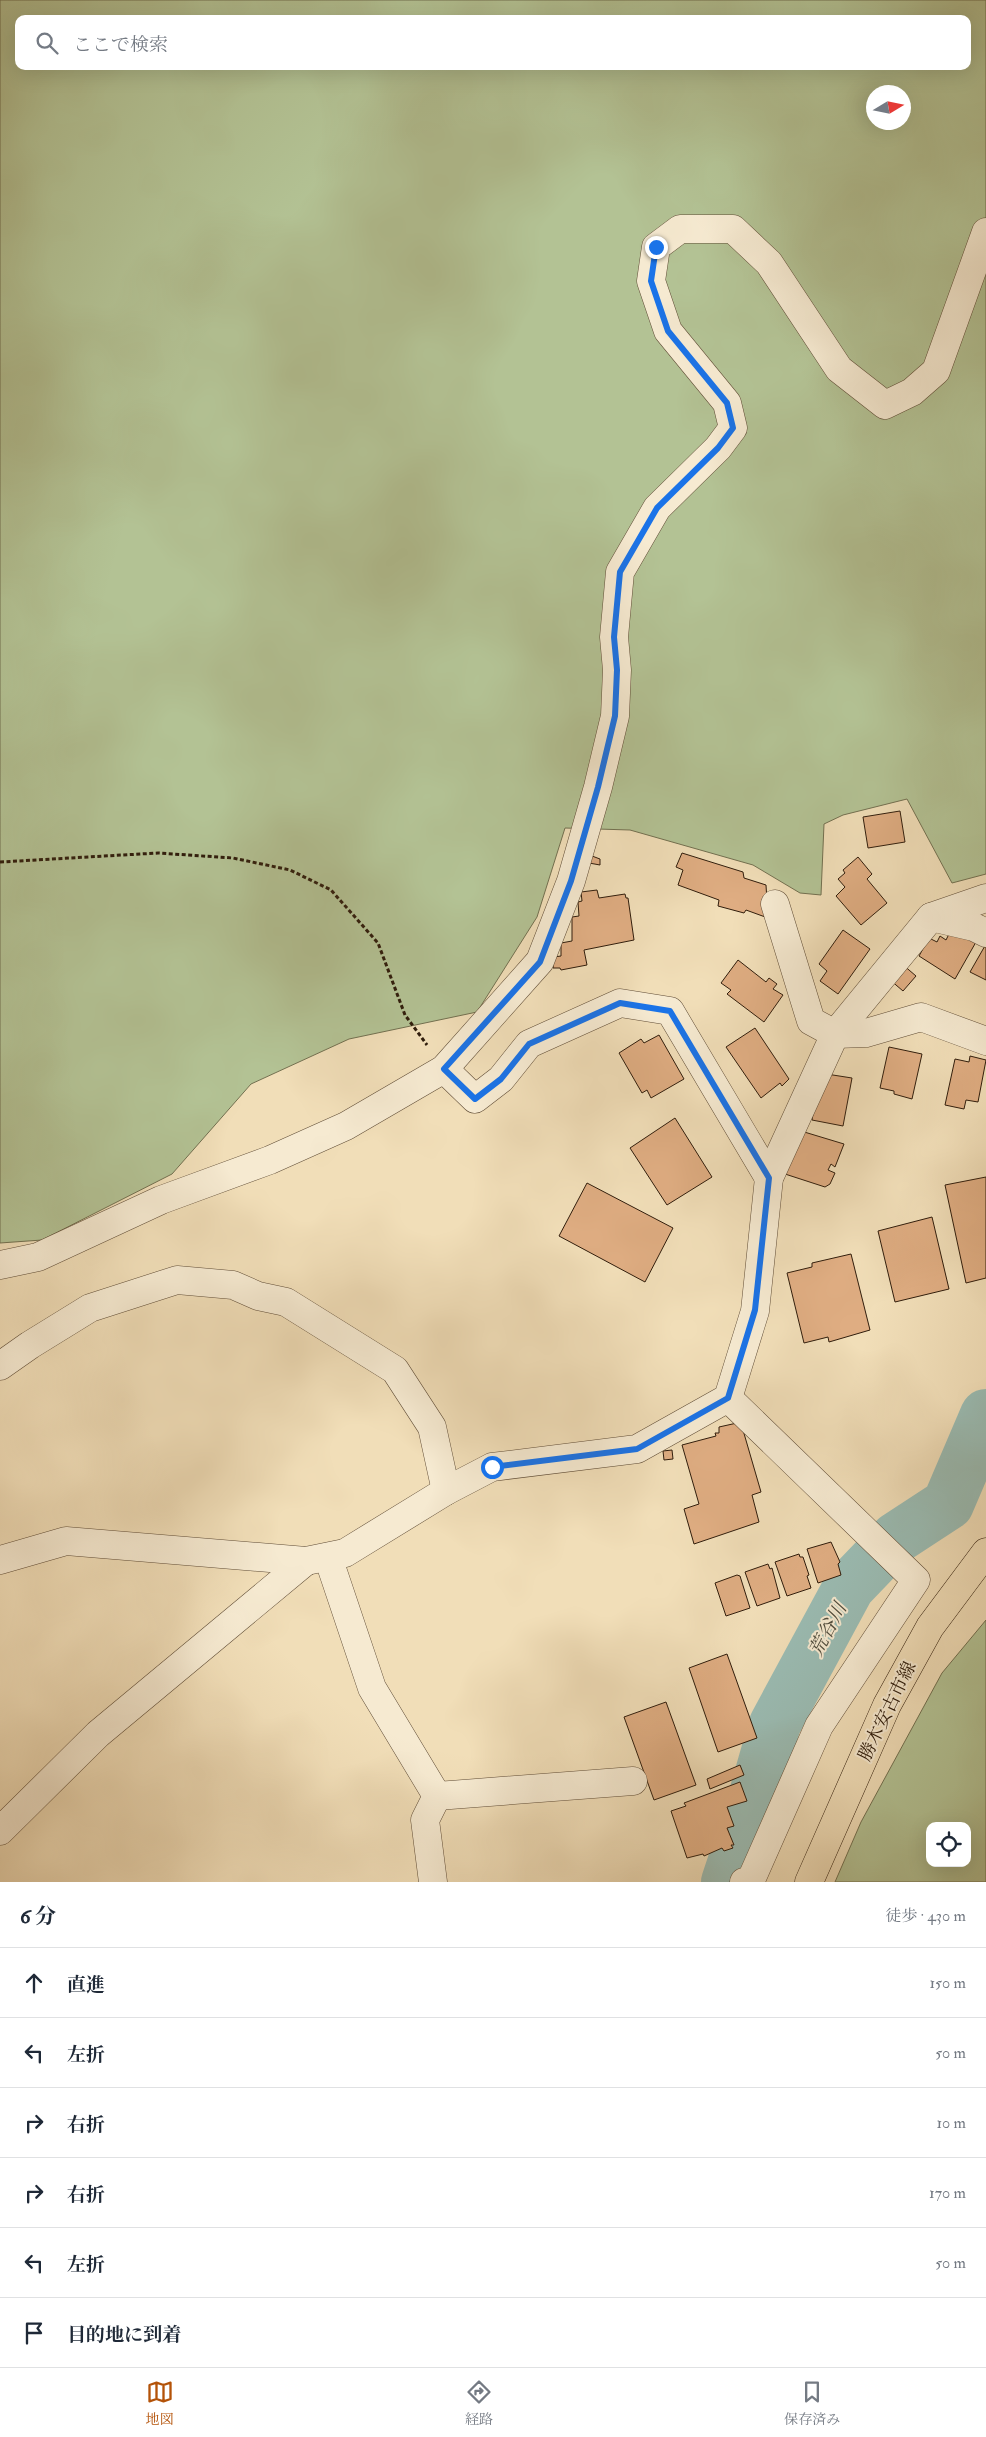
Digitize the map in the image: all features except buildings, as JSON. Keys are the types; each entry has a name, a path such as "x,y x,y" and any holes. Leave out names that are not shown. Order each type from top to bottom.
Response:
{"main road":[{"name":"勝木安古市線","path":"809,1882 887,1705 930,1628 986,1552"}],"street":[{"path":"0,1265 38,1258 161,1200 270,1160 346,1126 444,1069 540,962 571,881 598,787 615,716 617,670 614,637 620,572 657,508 718,448 733,428 727,403 668,331 651,281 656,247 680,229 733,229 769,263 840,369 885,405 912,392 936,371 986,232"},
{"path":"0,1560 66,1541 317,1559 345,1553 446,1491 492,1467 637,1449 728,1398 755,1310 769,1178 835,1034 931,917 986,898"},
{"path":"775,904 811,1021 835,1034 866,1033 921,1017 986,1041"},
{"path":"931,917 974,927 986,933"},
{"path":"444,1069 475,1099 501,1079 529,1044 620,1003 670,1011 769,1178"},
{"path":"0,1366 90,1308 177,1280 233,1284 258,1296 286,1302 395,1370 432,1427 446,1491"},
{"path":"728,1398 916,1580 819,1726 751,1880 744,1882"},
{"path":"317,1559 372,1688 437,1796"},
{"path":"0,1832 98,1734 317,1559"},
{"path":"437,1796 633,1781"},
{"path":"433,1882 425,1820 437,1796"}],"path":[{"path":"0,862 158,853 233,858 290,870 331,890 378,943 405,1015 444,1069"}],"green space":[{"path":"0,0 986,0 986,874 952,883 907,799 843,815 824,824 821,895 800,893 753,865 630,830 565,828 537,917 477,1012 349,1039 251,1084 172,1174 42,1240 0,1243"},
{"path":"986,1620 986,1882 835,1882 861,1822 942,1673"}],"waterway":[{"name":"荒谷川","path":"727,1882 747,1822 775,1724 849,1587 896,1538 948,1504 986,1415"}],"route":[{"path":"492,1467 637,1449 728,1398 755,1310 769,1178 670,1011 620,1003 529,1044 501,1079 475,1099 444,1069 540,962 571,881 598,787 615,716 617,670 614,637 620,572 657,508 718,448 733,428 727,403 668,331 651,281 656,247"}]}
